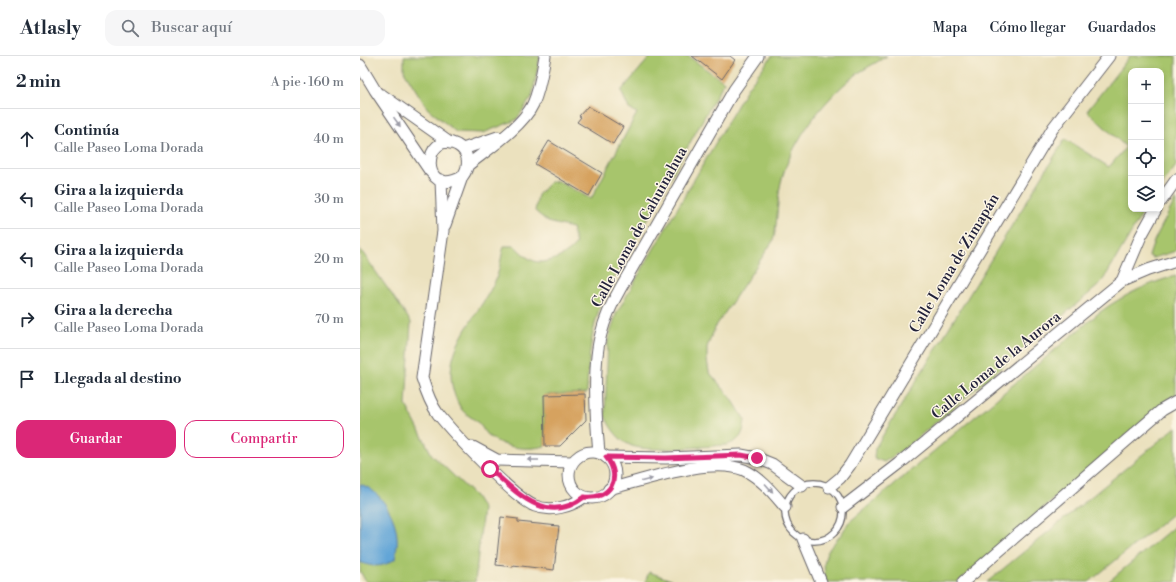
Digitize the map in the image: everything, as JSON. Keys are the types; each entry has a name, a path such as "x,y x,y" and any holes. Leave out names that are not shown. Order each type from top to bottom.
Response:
{"street":[{"path":"443,232 462,177 468,165 506,135 528,113 532,105 545,56"},
{"name":"Calle Loma de Cahuinahua","path":"602,455 596,421 597,358 600,335 607,314 734,90 758,56"},
{"name":"Calle Loma de Zimapán","path":"829,488 850,466 1053,128 1109,56"},
{"path":"360,64 375,90 432,172 441,180 449,182 462,177"},
{"path":"375,90 450,143 462,149 468,159 468,165"},
{"path":"462,149 506,135"},
{"path":"432,172 429,160 431,155 439,146 450,143"},
{"path":"441,180 443,232 422,378 426,390 438,413 490,469 526,501 536,506 565,507 575,504 584,497"},
{"path":"1164,197 1176,180"},
{"path":"1122,281 1141,236 1154,212"},
{"name":"Calle Loma de la Aurora","path":"843,507 899,464 1122,281 1148,270 1176,261"},
{"path":"963,582 1162,410 1176,402"},
{"path":"466,443 497,460 572,462"},
{"path":"785,506 764,483 744,470 718,464 688,469 610,489 601,495 591,498 584,497 574,489 569,480 569,471 572,462 579,455 589,452 602,455 666,458 741,455 757,458 772,464 802,486"},
{"path":"602,455 612,464 615,472 614,481 610,489"},
{"path":"803,539 821,582"}],"lane":[{"path":"811,483 820,484 829,488 838,496 843,507 841,522 833,535 824,540 813,541 803,539 794,534 788,526 785,516 785,506 788,498 794,491 811,483"}],"green space":[{"path":"404,56 540,56 532,97 516,120 483,133 456,132 427,108 404,71"},
{"path":"651,56 688,56 724,82 603,298 591,345 587,393 544,395 545,446 522,448 500,443 487,435 481,426 460,407 453,388 451,371 454,355 460,339 496,279 504,246 515,246 532,260 543,262 559,257 573,248 576,244 572,228 548,222 535,211 538,195 550,182 558,181 591,199 637,113 629,109 621,91"},
{"path":"772,56 887,56 857,74 842,86 811,121 802,134 794,148 783,175 778,199 773,241 716,326 707,347 709,372 732,399 745,420 742,433 738,439 727,445 665,449 632,446 623,441 615,433 605,415 608,341 616,314 748,87"},
{"path":"1130,56 1176,56 1176,166 1164,182 1164,68 1128,68 1128,212 1143,212 1105,277 1098,286 903,450 884,462 874,458 875,448 1065,139 1109,167 1126,147 1087,111"},
{"path":"1176,198 1176,251 1153,258 1149,256 1154,241"},
{"path":"360,249 411,322 406,405 432,455 475,496 483,509 475,582 366,582 360,571"},
{"path":"1176,276 1176,395 1168,399 958,582 826,582 824,570 826,554 848,523 1100,312 1136,290"},
{"path":"1176,427 1176,511 1089,582 987,582"},
{"path":"1176,525 1176,582 1108,582"},
{"path":"649,572 677,582 645,582"}],"water":[{"path":"360,484 367,487 380,498 386,505 394,521 397,542 395,559 387,564 374,566 360,562"}],"building":[{"path":"692,56 730,56 735,60 722,79"},
{"path":"588,106 623,127 613,144 577,122 581,117 579,116"},
{"path":"549,141 602,173 589,196 535,164"},
{"path":"585,394 586,420 560,446 545,446 544,395"},
{"path":"501,517 518,519 518,522 559,526 554,570 513,565 513,567 496,565"}],"route":[{"path":"490,469 526,501 536,506 549,508 565,507 575,504 584,497 591,498 601,495 610,489 614,481 615,472 612,464 606,457 666,458 699,455 741,455 757,458"}]}
